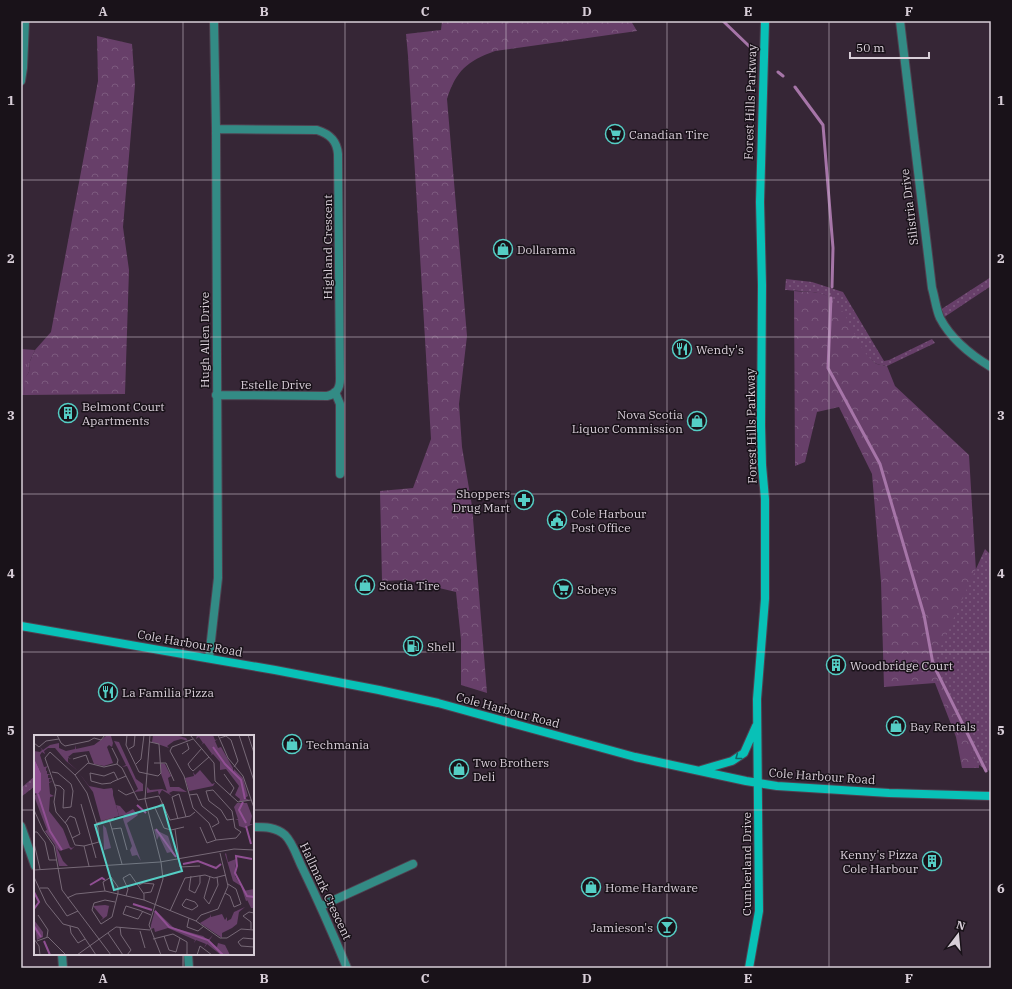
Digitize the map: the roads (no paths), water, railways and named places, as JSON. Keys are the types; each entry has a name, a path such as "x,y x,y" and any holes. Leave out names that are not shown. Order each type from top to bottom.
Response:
{"main road":[{"name":"Forest Hills Parkway","path":"758,783 757,699 765,599 764,499 761,425 762,285 760,202 765,21"},
{"name":"Cole Harbour Road","path":"21,626 311,676 430,701 635,757 758,783 777,786 889,793 991,796"},
{"path":"699,771 732,761 744,753 757,723"},
{"name":"Cumberland Drive","path":"749,968 759,911 758,783"}],"street":[{"path":"21,81 25,21"},
{"name":"Hugh Allen Drive","path":"209,658 218,578 216,128 214,21"},
{"name":"Silistria Drive","path":"900,21 932,288 940,317 947,329 963,347 991,367"},
{"name":"Highland Crescent","path":"216,128 317,130 329,135 336,144 338,154 340,379 339,388 335,392 340,404 340,474"},
{"name":"Estelle Drive","path":"216,395 327,396 335,392"},
{"path":"21,826 34,863"},
{"name":"Hallmark Crescent","path":"254,827 273,828 285,836 292,845 321,906 347,968"},
{"path":"321,906 413,864"},
{"path":"62,955 63,968"},
{"path":"188,955 189,968"}],"waterway":[{"path":"723,21 749,46"},
{"path":"778,72 783,76"},
{"path":"795,87 823,125 833,248 832,287"},
{"path":"831,298 828,368 880,464 924,615 933,664 986,771"}],"place":[{"name":"Canadian Tire","path":"615,134"},
{"name":"Dollarama","path":"503,249"},
{"name":"Wendy's","path":"682,349"},
{"name":"Belmont Court Apartments","path":"68,413"},
{"name":"Nova Scotia Liquor Commission","path":"697,421"},
{"name":"Shoppers Drug Mart","path":"524,500"},
{"name":"Cole Harbour Post Office","path":"557,520"},
{"name":"Scotia Tire","path":"365,585"},
{"name":"Sobeys","path":"563,589"},
{"name":"Shell","path":"413,646"},
{"name":"Woodbridge Court","path":"836,665"},
{"name":"La Familia Pizza","path":"108,692"},
{"name":"Bay Rentals","path":"896,726"},
{"name":"Techmania","path":"292,744"},
{"name":"Two Brothers Deli","path":"459,769"},
{"name":"Kenny's Pizza Cole Harbour","path":"932,861"},
{"name":"Home Hardware","path":"591,887"},
{"name":"Jamieson's","path":"667,927"}]}
